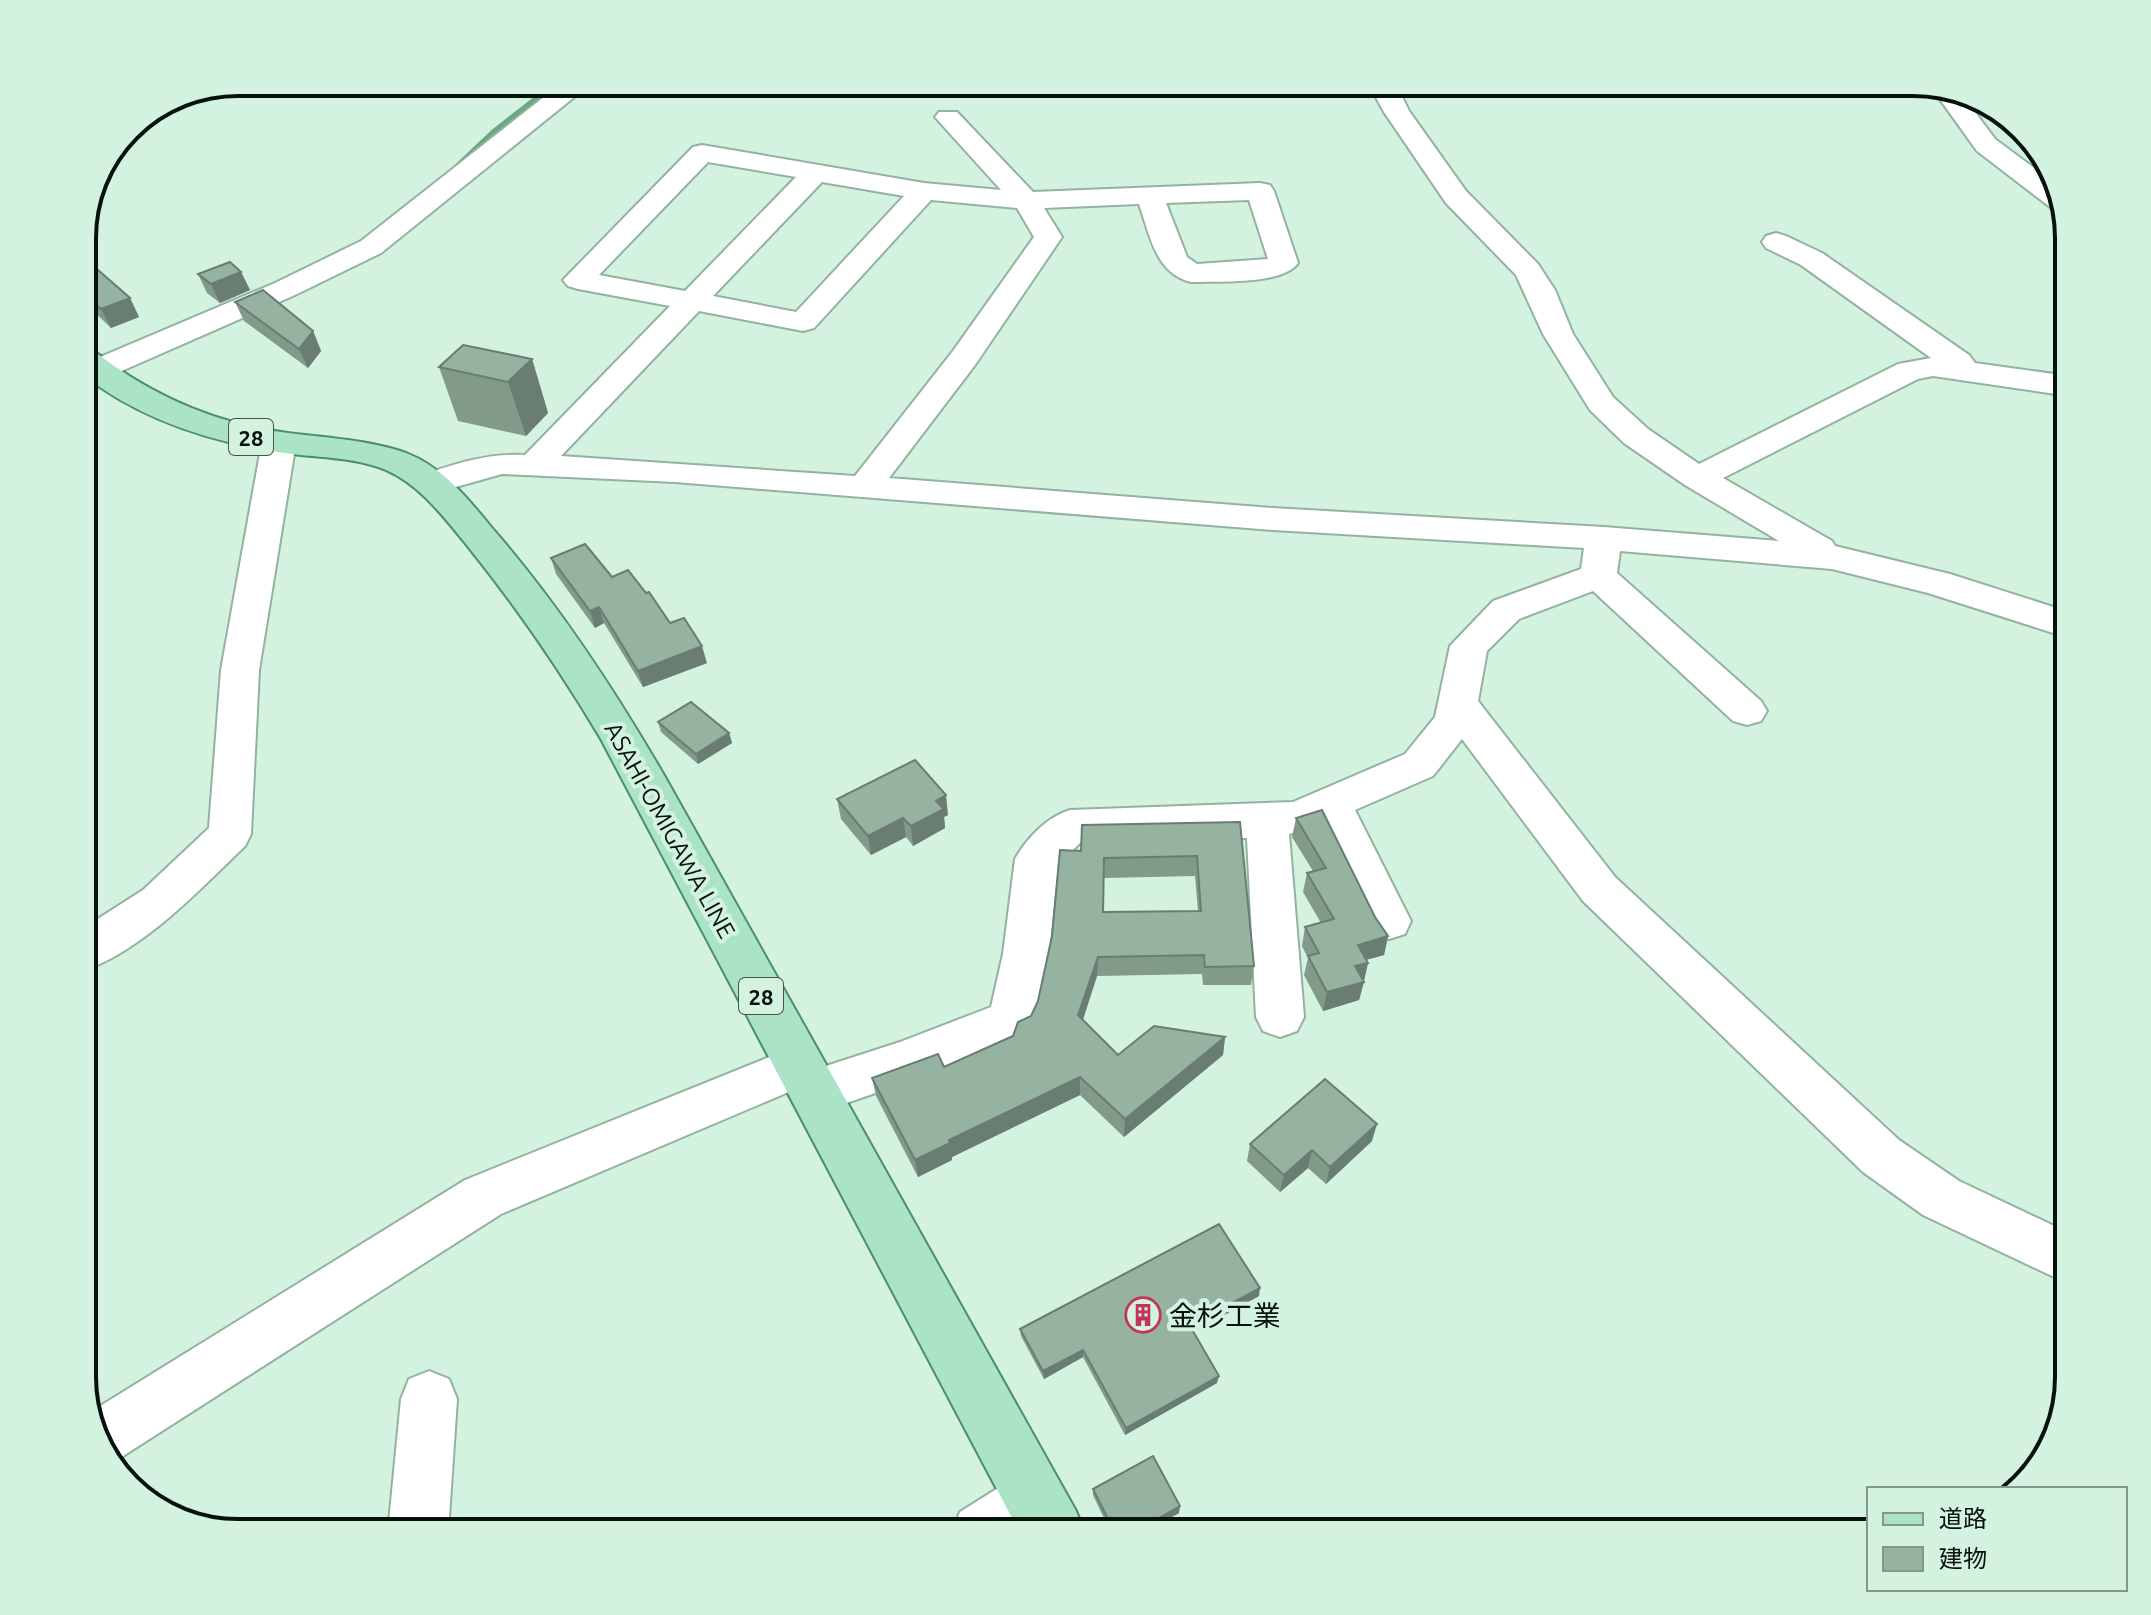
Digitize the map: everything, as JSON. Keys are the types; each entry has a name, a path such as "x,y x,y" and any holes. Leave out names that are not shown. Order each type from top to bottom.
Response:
{"main road":[{"name":"ASAHI-OMIGAWA LINE","path":"96,371 190,423 279,442 378,454 409,466 431,483 509,569 610,718 1044,1516"}],"street":[{"path":"96,364 285,289 371,247 558,96"},
{"path":"1390,96 1397,112 1456,197 1528,270 1558,334 1601,403 1636,436 1697,478 1832,557"},
{"path":"1959,104 1986,145 2046,190"},
{"path":"864,487 964,358 1048,237 1026,201 948,117"},
{"path":"924,191 803,322 578,280 702,153 924,191 1026,201 1260,191 1284,263 1264,270 1191,273 1174,261 1150,198"},
{"path":"533,466 816,172"},
{"path":"2025,174 2039,173"},
{"path":"1776,242 1806,254 1829,274 1958,362 1965,371"},
{"path":"1697,478 1909,371 1933,367 2055,384"},
{"path":"96,944 159,902 230,834 240,670 279,442"},
{"path":"431,483 477,468 502,464 675,472 1273,519 1601,557 1832,557 1937,583 2055,621"},
{"path":"108,1434 483,1197 807,1079 836,1083 907,1061 1012,1019 1026,954 1037,859 1070,826 1267,821 1299,817 1419,765 1454,721 1469,646 1506,610 1601,557"},
{"path":"1601,557 1747,711"},
{"path":"1458,704 1599,889 1881,1156 1941,1198 2055,1252"},
{"path":"1331,805 1389,921"},
{"path":"1267,821 1280,1017"},
{"path":"419,1519 429,1399"}],"building":[{"path":"230,262 241,272 211,284 198,274"},
{"path":"96,268 130,298 101,309 96,304"},
{"path":"263,290 313,331 299,349 235,302"},
{"path":"463,345 532,359 508,382 439,367"},
{"path":"585,544 612,577 628,570 646,593 649,592 670,623 684,618 702,646 638,671 599,607 590,611 551,558"},
{"path":"691,702 729,733 696,754 658,722"},
{"path":"915,760 946,795 936,801 944,809 911,826 903,818 868,836 837,799"},
{"path":"1322,810 1375,917 1388,936 1358,945 1368,963 1355,966 1364,982 1327,992 1308,956 1319,953 1305,927 1334,919 1307,873 1326,868 1296,818"},
{"path":"1240,822 1254,966 1205,967 1204,955 1098,957 1078,1015 1118,1055 1154,1026 1225,1037 1125,1119 1080,1077 949,1140 950,1143 915,1160 872,1078 938,1054 944,1067 1013,1036 1018,1022 1031,1016 1038,1001 1052,936 1060,850 1081,851 1082,825","holes":["1197,856 1201,911 1103,912 1104,858"]},
{"path":"1325,1079 1377,1124 1330,1167 1312,1150 1284,1175 1250,1144"},
{"name":"金杉工業","path":"1219,1224 1260,1288 1190,1326 1219,1376 1126,1428 1083,1350 1043,1371 1020,1329"},
{"path":"1153,1456 1180,1506 1157,1519 1108,1519 1093,1489"}],"waterway":[{"path":"459,165 495,131 540,96"}],"place":[{"name":"金杉工業","path":"1143,1315"}]}
